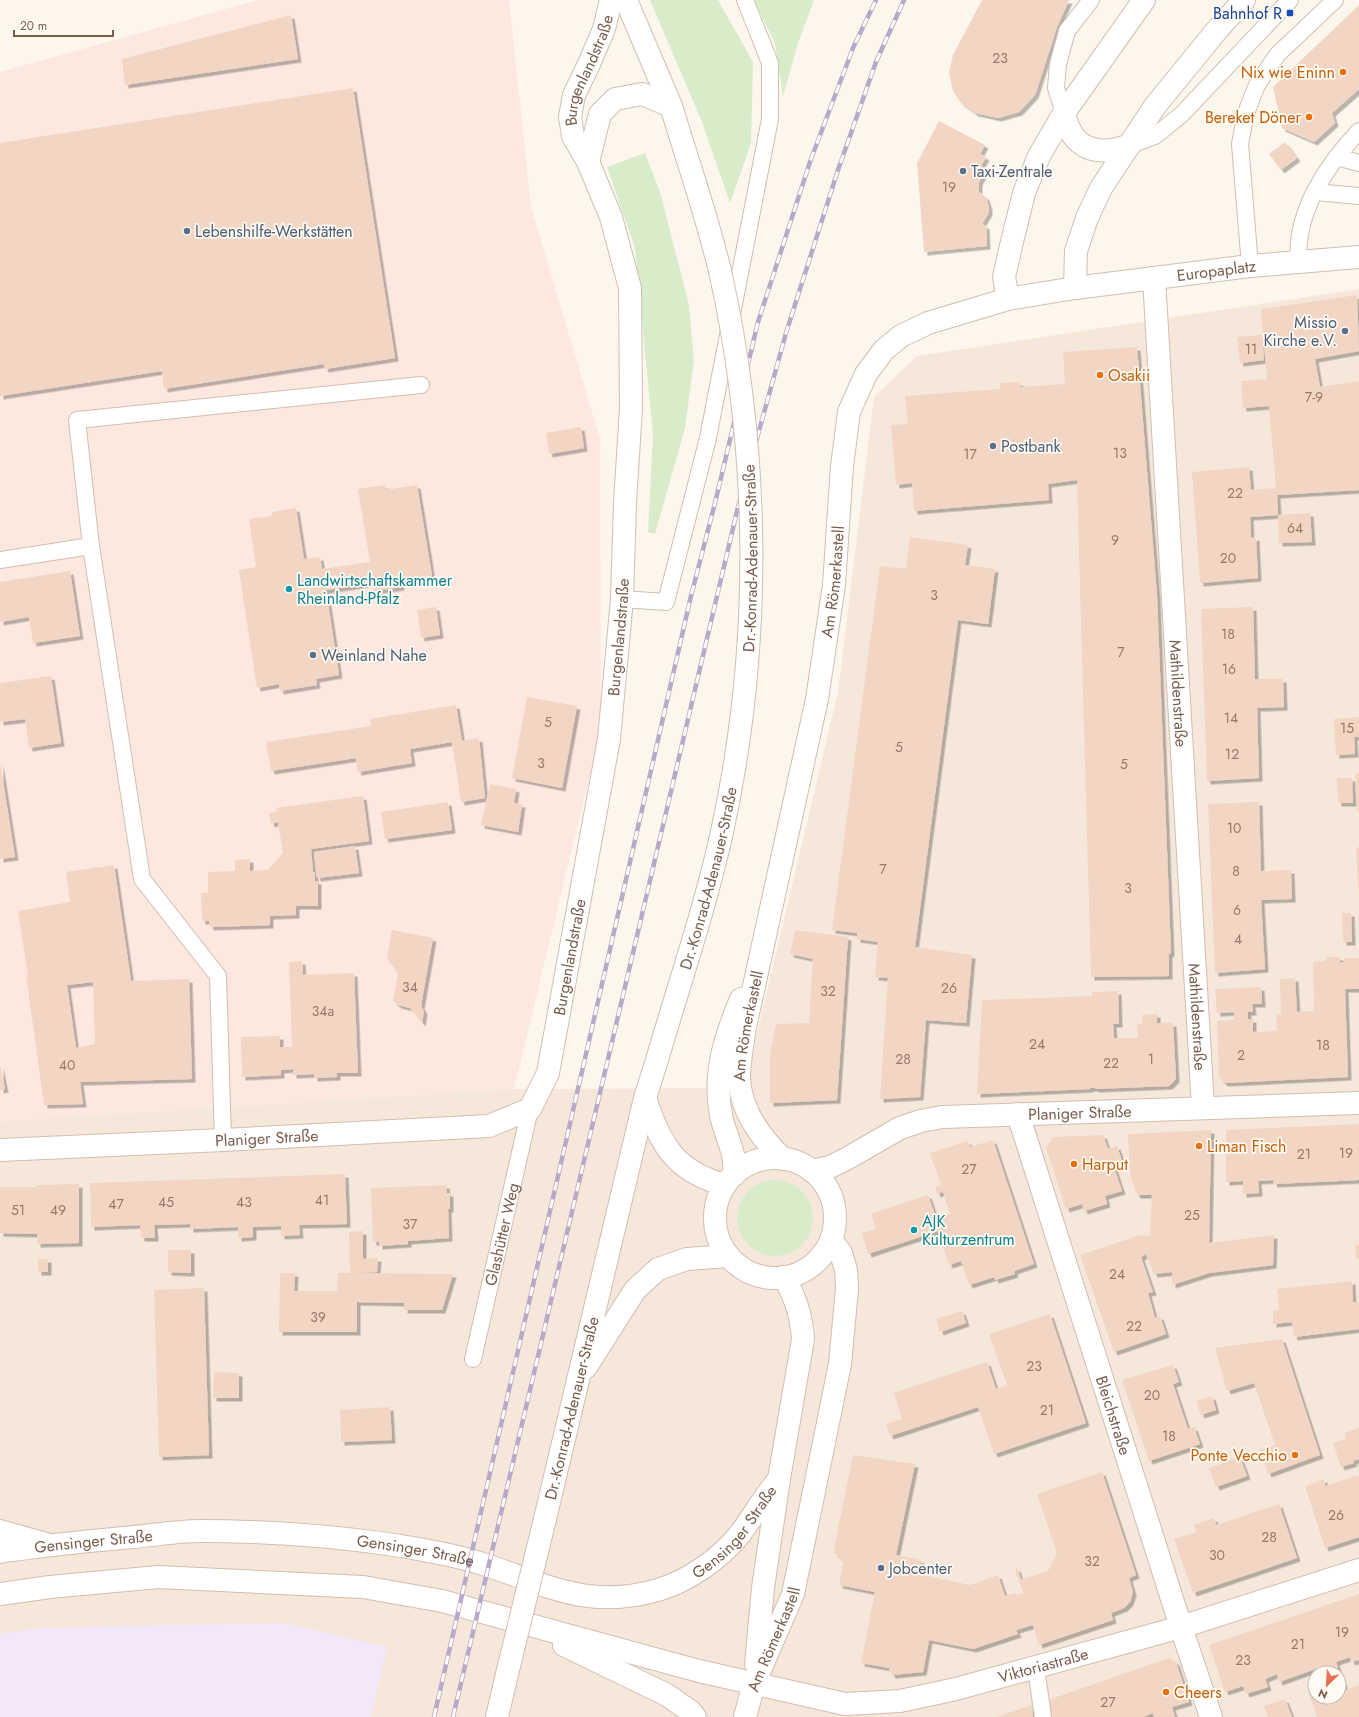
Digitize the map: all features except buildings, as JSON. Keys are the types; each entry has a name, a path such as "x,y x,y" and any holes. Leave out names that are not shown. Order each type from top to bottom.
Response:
{"street":[{"name":"Burgenlandstraße","path":"530,1109 548,1073 609,739 622,599 625,503 631,408 630,288 611,217 588,162 573,136 570,117 574,95 590,64 604,29 611,0"},
{"name":"Dr.-Konrad-Adenauer-Straße","path":"497,1717 576,1381 645,1098 704,900 722,832 733,771 744,694 750,624 752,553 750,482 743,411 733,341 720,271 702,202 671,106 626,0"},
{"path":"1008,299 1004,277 1024,193 1039,156 1064,113 1144,0"},
{"path":"1075,288 1076,251 1087,218 1101,188 1156,106 1217,30 1244,0"},
{"name":"Burgenlandstraße","path":"588,162 600,114 615,99 642,94 671,106"},
{"path":"1064,113 1072,136 1088,148 1103,151 1116,150 1130,145"},
{"name":"Europaplatz","path":"1008,299 1075,288 1250,266 1359,257"},
{"name":"Mathildenstraße","path":"1154,278 1203,1107"},
{"name":"Am Römerkastell","path":"783,1159 769,1146 754,1123 742,1092 739,1077 745,1027 817,699 834,585 842,466 849,412 866,374 884,350 901,336 934,320 1008,299"},
{"name":"Am Römerkastell","path":"729,1180 745,1166 757,1161 770,1159 794,1161 812,1171 823,1182 830,1195 834,1210 834,1225 831,1240 823,1254 812,1265 799,1273 784,1277 771,1278 748,1272 737,1265 728,1256 720,1243 716,1228 715,1214 718,1199 729,1180 735,1164 721,1116 719,1077 721,1057 726,1037 733,1019 762,952"},
{"path":"645,1098 654,1124 663,1143 676,1159 691,1172 708,1180 729,1180"},
{"name":"Planiger Straße","path":"812,1171 830,1167 900,1128 920,1121 942,1117 1203,1107 1359,1103"},
{"name":"Planiger Straße","path":"0,1150 490,1126 530,1109"},
{"name":"Bleichstraße","path":"1018,1114 1180,1628 1211,1717"},
{"name":"Am Römerkastell","path":"754,1684 793,1594 840,1364 847,1289 846,1270 841,1253 831,1240"},
{"path":"576,1381 635,1290 648,1277 658,1269 687,1259 728,1256"},
{"name":"Am Römerkastell","path":"754,1684 763,1588 779,1479 803,1339 801,1318 795,1298 784,1277"},
{"name":"Gensinger Straße","path":"0,1552 46,1544 199,1531 299,1534 400,1546 450,1555 482,1563 550,1588 576,1595 604,1598 632,1596 659,1590 685,1578 709,1564 740,1534 779,1479"},
{"path":"0,1531 46,1544"},
{"name":"Viktoriastraße","path":"754,1684 845,1704 900,1701 928,1696 1180,1628 1359,1570"},
{"path":"0,1594 50,1586 158,1577 363,1587 442,1601 675,1665 754,1684 745,1717"},
{"path":"512,1620 667,1695 690,1711 695,1717"},
{"path":"820,1717 845,1704"}],"lane":[{"path":"622,599 666,602 708,438 770,120 770,64 745,0"},
{"path":"1064,113 1056,88 1058,64 1067,31 1091,0"},
{"path":"1130,145 1155,136 1182,114 1290,0"},
{"path":"1250,266 1240,144 1246,113 1257,85 1277,55 1335,0"},
{"path":"1299,262 1298,250 1308,206 1337,156 1359,131"},
{"path":"1337,156 1359,163"},
{"path":"1315,192 1359,196"},
{"path":"223,1140 218,976 142,879 91,546 77,420 421,385"},
{"path":"0,560 91,546"},
{"name":"Glashütter Weg","path":"473,1359 530,1109"},
{"path":"1036,1668 1043,1717"}],"shaded area":[{"path":"258,0 509,0 531,207 600,439 601,729 514,1089 0,1121 0,72"},
{"path":"1359,289 1359,1717 0,1717 0,1121 514,1089 744,1088 838,692 874,397 917,356"},
{"path":"284,1623 387,1647 371,1717 0,1717 0,1634 38,1628"}],"green space":[{"path":"650,0 718,0 753,62 751,143 730,203 702,122"},
{"path":"754,0 814,0 798,43 783,96 775,43"},
{"path":"645,153 660,192 689,305 694,361 685,428 655,534 648,532 653,436 635,248 607,167"},
{"path":"775,1180 789,1183 802,1191 810,1204 813,1218 810,1232 802,1245 789,1253 775,1256 761,1253 748,1245 740,1232 737,1218 740,1204 748,1191 761,1183"}],"railway":[{"path":"434,1717 691,596 715,503 758,322 811,159 853,48 876,0"},
{"path":"453,1717 738,507 786,333 838,170 876,62 904,0"}],"place":[{"name":"Bahnhof R","path":"1290,13"},
{"name":"Nix wie Eninn","path":"1343,72"},
{"name":"Bereket Döner","path":"1309,117"},
{"name":"Taxi-Zentrale","path":"963,171"},
{"name":"Lebenshilfe-Werkstätten","path":"187,231"},
{"name":"Missio Kirche e.V.","path":"1345,331"},
{"name":"Osakii","path":"1100,375"},
{"name":"Postbank","path":"993,446"},
{"name":"Landwirtschaftskammer Rheinland-Pfalz","path":"289,589"},
{"name":"Weinland Nahe","path":"313,655"},
{"name":"Liman Fisch","path":"1199,1146"},
{"name":"Harput","path":"1074,1164"},
{"name":"AJK Kulturzentrum","path":"914,1230"},
{"name":"Ponte Vecchio","path":"1295,1455"},
{"name":"Jobcenter","path":"881,1568"},
{"name":"Cheers","path":"1166,1692"}]}
